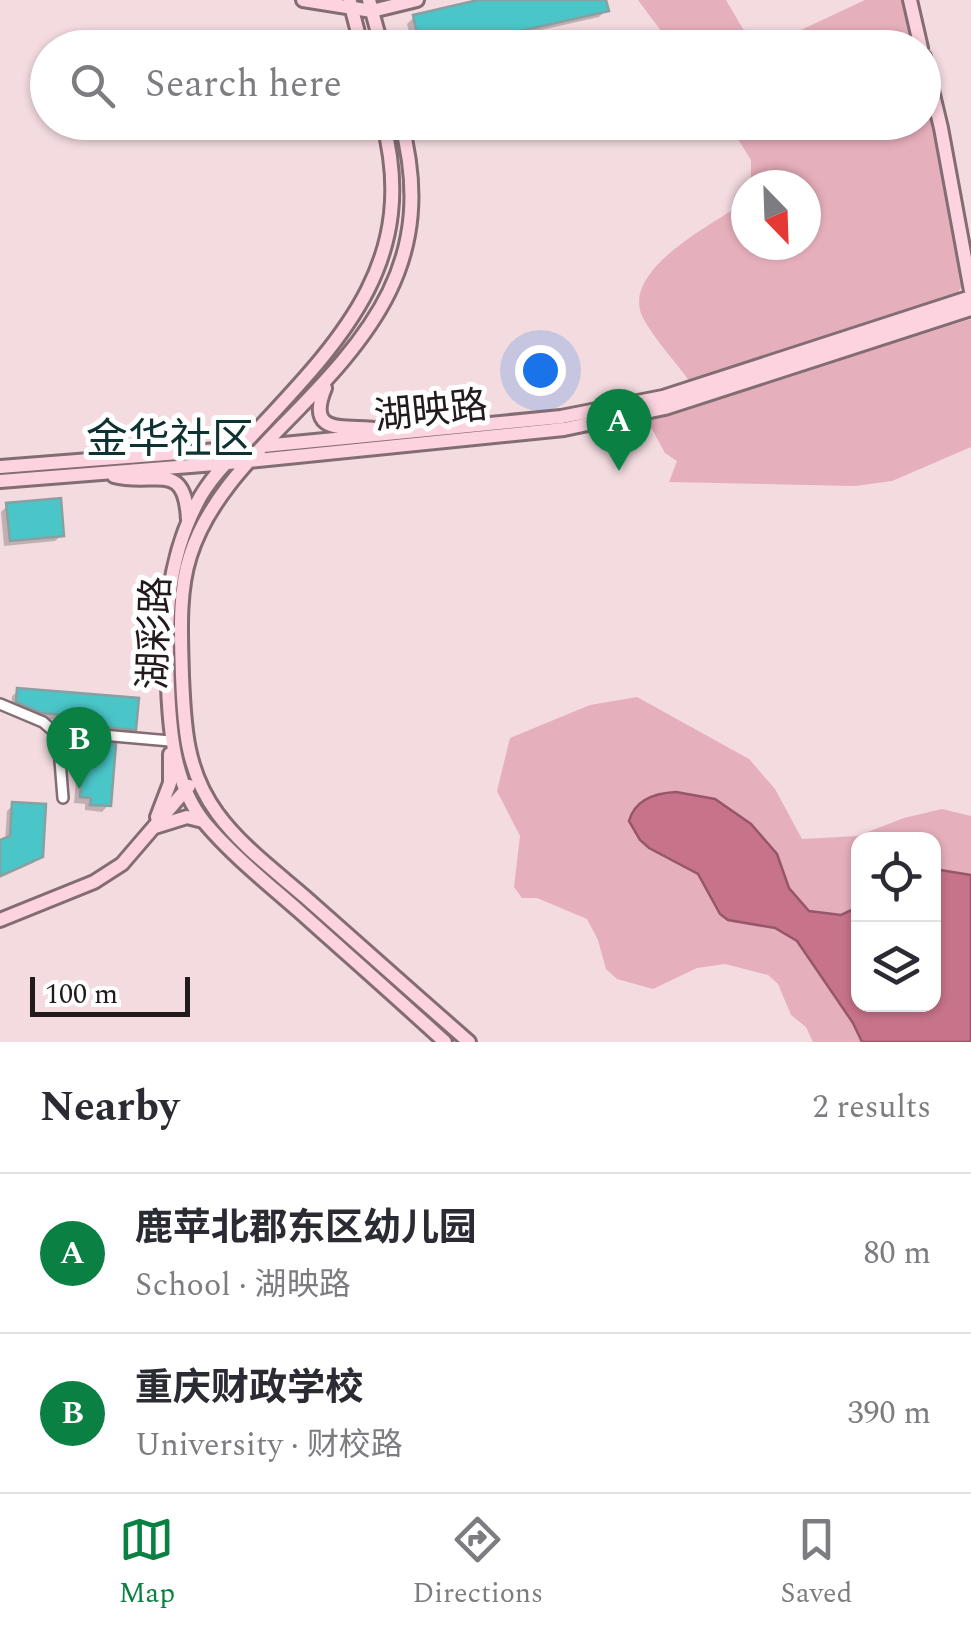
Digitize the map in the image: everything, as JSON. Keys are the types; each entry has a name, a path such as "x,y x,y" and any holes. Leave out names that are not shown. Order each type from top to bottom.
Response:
{"main road":[{"path":"314,1 370,5 417,0"},
{"path":"910,0 917,30"},
{"path":"351,4 358,30"},
{"path":"370,5 377,30"},
{"path":"941,128 971,294"},
{"name":"湖彩路","path":"385,140 391,178 390,208 378,272 355,317 328,354 245,454 213,506 190,557 180,626 184,738 197,776 217,813 255,853 469,1042"},
{"name":"湖彩路","path":"245,454 262,446 328,379 371,326 396,280 411,225 411,178 404,140"},
{"name":"湖映路","path":"262,446 562,417 663,396 971,294"},
{"name":"湖映路","path":"0,467 245,454 564,428 665,408 971,309"},
{"path":"328,379 319,402 319,412 326,424 398,433"},
{"name":"湖映路","path":"0,480 228,463 245,454"},
{"name":"湖彩路","path":"228,463 199,499 176,552 165,626 170,741 186,789 204,820 244,862 446,1042"},
{"path":"102,472 128,480 164,477 176,481 187,500 188,524"},
{"path":"152,828 170,783 170,741"},
{"path":"0,920 94,882 122,864 197,776"},
{"path":"152,828 187,817 204,820"}],"street":[{"path":"0,704 43,722 58,735 63,798"},
{"path":"58,735 68,732 170,741"}],"shaded area":[{"path":"638,0 726,0 745,30 660,30"},
{"path":"865,0 905,0 913,30 801,30"},
{"path":"739,140 937,140 965,282 954,298 690,382 643,318 639,301 654,268 670,253 731,211 731,260 821,260 821,170 751,170 751,160"},
{"path":"971,319 971,447 892,481 855,486 669,482 677,461 665,453 647,420"},
{"path":"637,697 749,759 775,789 802,839 851,836 851,1012 941,1012 941,832 867,832 942,809 971,816 971,1042 813,1042 806,1027 791,1015 778,984 768,975 725,964 697,968 653,989 617,979 606,969 587,919 537,898 522,898 514,887 520,836 497,791 510,738 590,705"},
{"path":"676,792 715,799 751,824 777,854 789,888 809,911 841,915 851,910 851,1012 941,1012 941,870 971,875 971,1042 862,1042 797,941 775,928 728,920 720,914 698,874 640,840 629,821 636,807 653,796"}],"building":[{"path":"478,0 606,0 609,11 525,30 416,30 413,15"},
{"path":"61,498 64,536 10,541 6,503"},
{"path":"17,688 139,698 136,730 72,724 73,716 42,713 16,702"},
{"path":"96,743 116,744 111,806 90,805 91,798 80,797 84,751 95,752"},
{"path":"12,802 46,804 43,857 0,876 0,840 10,836"}],"place":[{"name":"鹿苹北郡东区幼儿园","path":"619,471"},
{"name":"重庆财政学校","path":"79,789"}],"district":[{"name":"金华社区","path":"170,440"}]}
